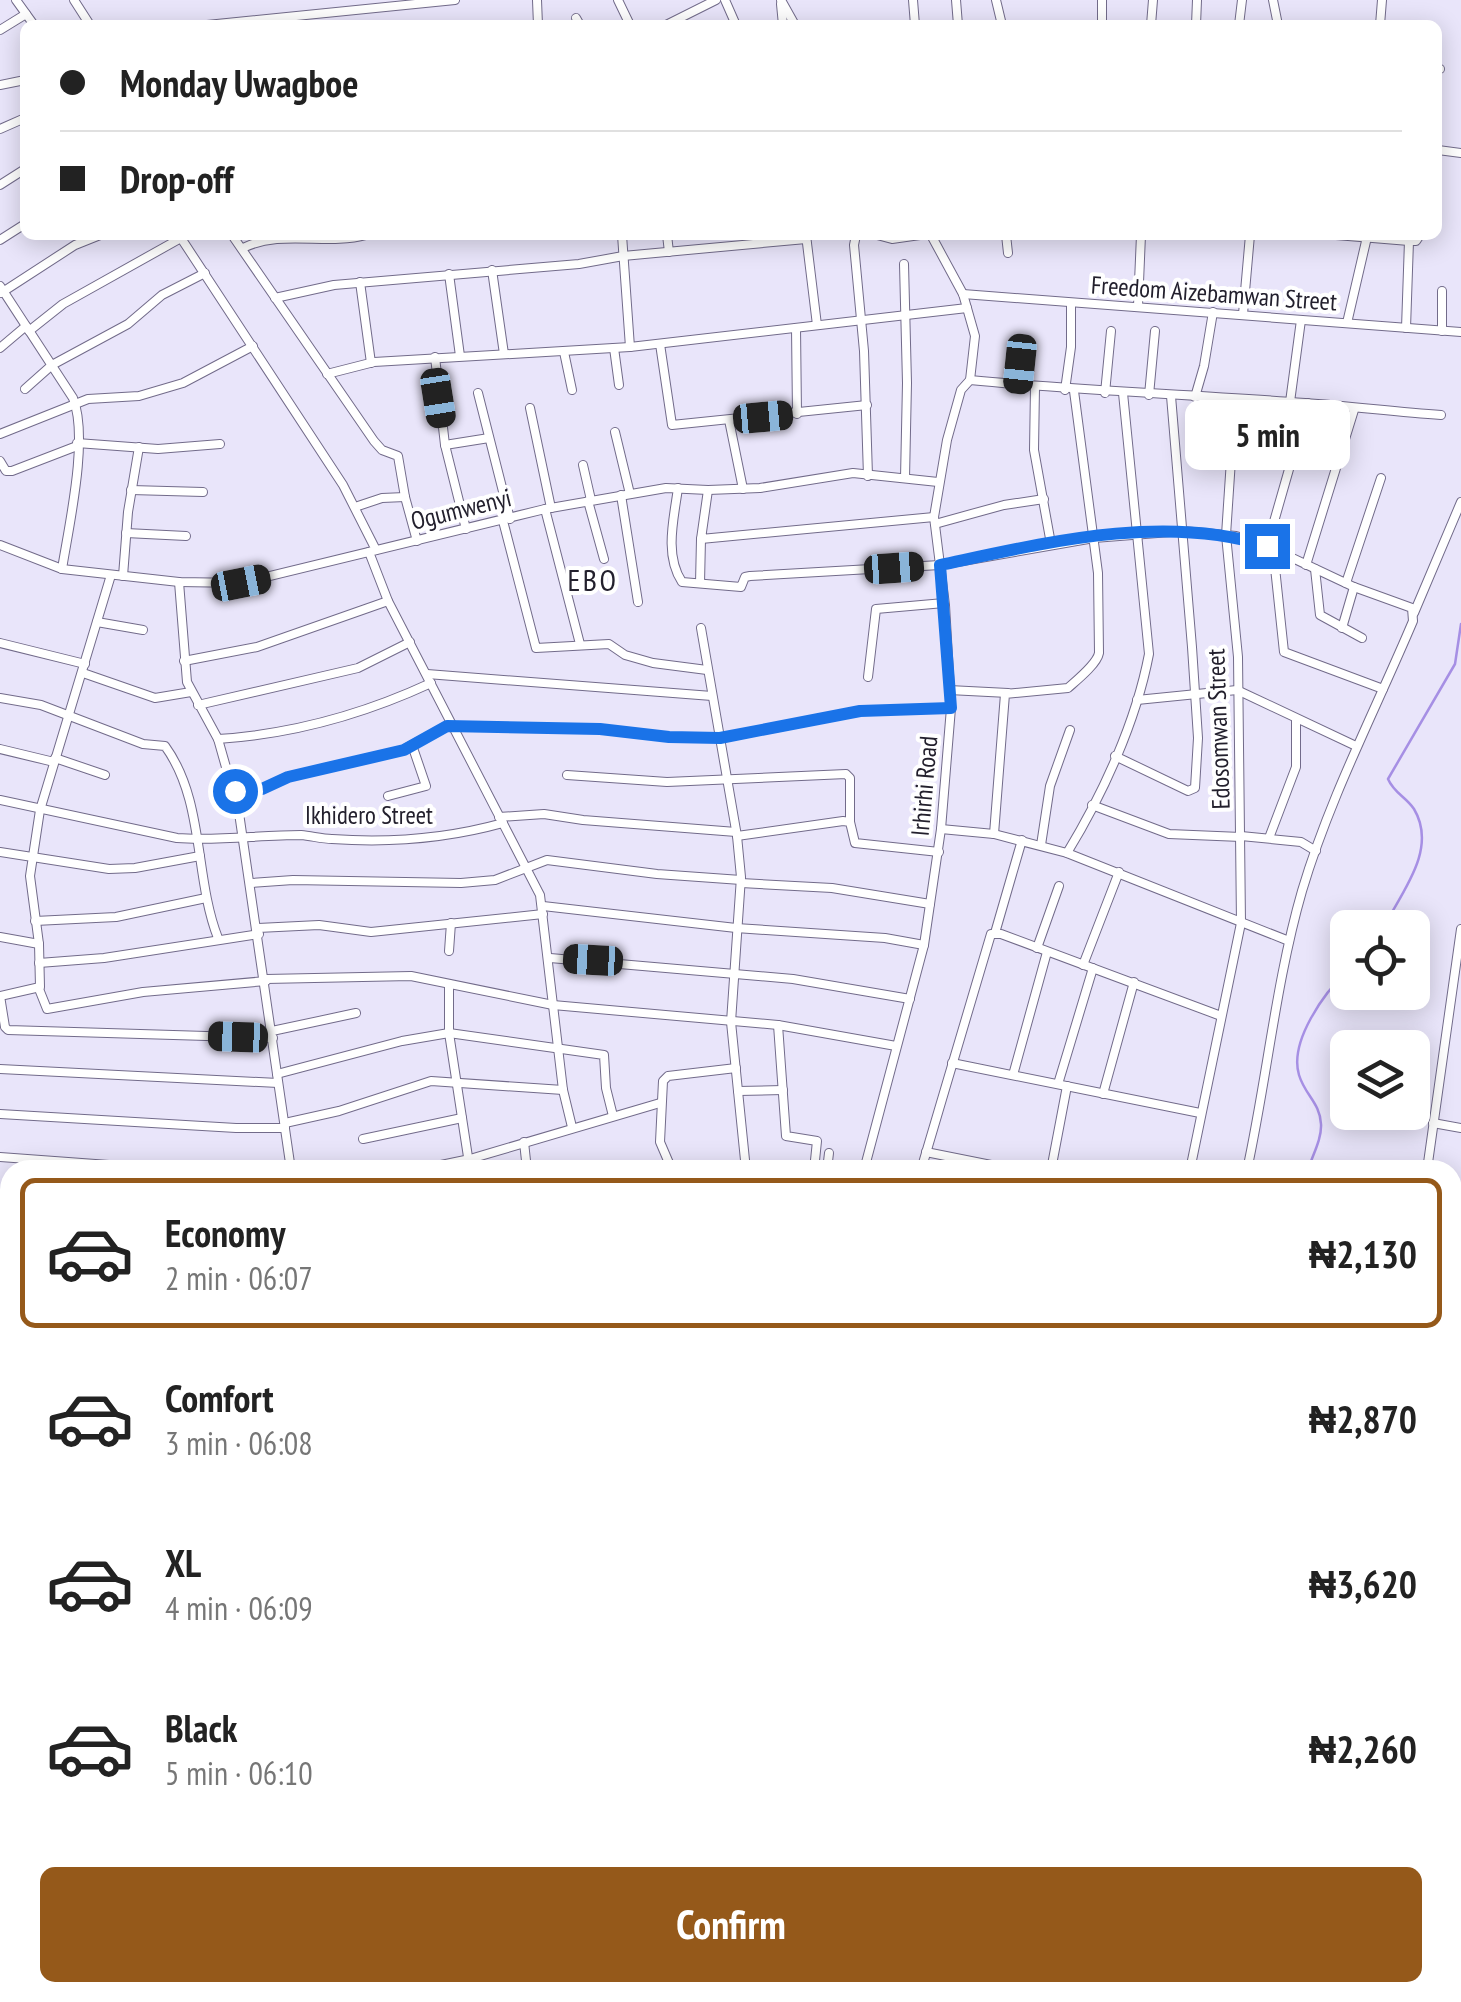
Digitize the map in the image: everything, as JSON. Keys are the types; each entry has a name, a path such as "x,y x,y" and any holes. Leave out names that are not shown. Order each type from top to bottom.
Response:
{"street":[{"path":"16,0 30,20"},
{"path":"256,20 454,0"},
{"path":"676,20 716,0"},
{"path":"692,12 693,20"},
{"path":"0,30 26,14"},
{"path":"62,569 76,482 76,403 1,290 88,240"},
{"path":"0,348 63,304 175,240"},
{"path":"182,240 355,507 388,602 536,883 550,958 563,1090 572,1128"},
{"path":"236,240 374,442 398,456 417,541"},
{"path":"243,248 282,240"},
{"path":"622,240 630,347"},
{"path":"667,240 668,252"},
{"path":"713,240 714,248"},
{"path":"276,298 360,282 579,264 756,240"},
{"path":"806,240 817,325"},
{"path":"856,240 868,476"},
{"name":"Irhirhi Road","path":"867,1160 924,945 942,829 951,708 935,520 938,482 960,390 970,380 975,336 963,294 934,240"},
{"path":"1007,240 1008,253"},
{"path":"1138,306 1141,240"},
{"path":"1243,314 1250,240"},
{"path":"1347,323 1366,240"},
{"path":"1403,240 1406,328"},
{"path":"904,264 905,478"},
{"path":"492,270 504,354"},
{"path":"25,389 52,365 128,324 162,296 203,274"},
{"path":"450,274 460,356"},
{"path":"360,282 371,363"},
{"path":"1442,291 1442,331"},
{"name":"Freedom Aizebamwan Street","path":"963,294 1461,332"},
{"path":"949,690 1068,688 1097,660 1098,574 1069,390 1071,303"},
{"path":"327,374 371,363 630,347 967,308"},
{"path":"1196,398 1212,312"},
{"path":"1290,402 1301,320"},
{"path":"796,328 797,414"},
{"path":"1105,392 1111,332"},
{"path":"1149,395 1155,332"},
{"path":"660,344 672,425 867,405"},
{"path":"1018,385 1022,344"},
{"path":"0,434 76,403 138,396 184,383 253,346"},
{"path":"614,348 618,386"},
{"path":"564,352 572,390"},
{"path":"435,357 445,445 466,529"},
{"path":"970,380 1441,415"},
{"path":"1036,387 1034,450 1051,544"},
{"path":"478,393 536,648 609,644 624,654 653,663 707,670"},
{"path":"1067,853 1115,756 1137,700 1148,654 1123,394"},
{"path":"1115,756 1193,790 1198,767 1194,694 1171,396"},
{"name":"Edosomwan Street","path":"1192,1160 1241,923 1238,657 1226,535 1235,400"},
{"path":"1308,403 1270,547 1284,652 1383,689"},
{"path":"530,408 548,508 580,644"},
{"path":"1354,410 1310,567 1320,615 1362,638"},
{"path":"730,420 743,489"},
{"path":"615,432 638,602"},
{"path":"445,445 489,438"},
{"path":"0,461 9,472 77,444 158,450 220,444"},
{"path":"124,576 131,490 139,448"},
{"path":"583,464 604,560"},
{"name":"Ogumwenyi","path":"0,545 62,569 179,582 241,583 548,508 626,494 678,488 743,489 853,473 938,482"},
{"path":"1342,628 1350,585 1382,478"},
{"path":"678,488 672,532 676,573 682,582 742,587 745,577 750,576 940,565 1094,538 1183,532 1226,535 1270,547 1350,585 1412,608 1414,613"},
{"path":"131,490 203,492"},
{"path":"700,583 708,490"},
{"path":"355,507 382,498 405,497"},
{"path":"701,539 935,520 1044,500"},
{"path":"1249,1160 1289,942 1316,850 1356,746 1461,502"},
{"path":"126,533 186,536"},
{"path":"111,575 40,810 30,876 40,989 48,1009 143,992 266,980 394,976 553,1004 778,1025 896,1046"},
{"path":"179,582 184,661 192,692 218,739 235,791 290,1160"},
{"path":"184,661 257,647 388,602"},
{"path":"868,677 876,608 944,603"},
{"path":"97,622 143,630"},
{"path":"701,628 737,834 741,881 731,1022 745,1160"},
{"path":"198,705 358,668 410,642"},
{"path":"0,644 84,668 155,698 192,692"},
{"path":"218,739 266,735 348,717 429,678 712,696"},
{"path":"1137,700 1238,690 1356,746"},
{"path":"994,834 1004,697 1008,692"},
{"path":"0,698 70,715 143,744 165,746 175,760 218,938"},
{"path":"235,791 262,789 277,780 412,745 439,729 454,727 497,725 720,738 860,711 951,708"},
{"path":"1269,838 1296,767 1296,720"},
{"path":"1041,845 1050,786 1070,730"},
{"path":"388,796 426,786 412,745"},
{"path":"0,749 105,775"},
{"path":"567,774 668,782 846,774 850,778 850,822 855,843 938,852"},
{"name":"Ikhidero Street","path":"0,800 197,840 232,836 242,839 305,835 333,840 460,834 501,820 563,815 737,834 850,822"},
{"path":"1092,805 1169,834 1269,838 1301,842 1316,850"},
{"path":"942,829 994,834 1067,853 1289,942"},
{"path":"924,1160 1022,840"},
{"path":"0,852 108,869 200,856"},
{"path":"251,883 461,883 495,880 547,860 559,860 657,874 832,888 930,904"},
{"path":"1053,1160 1062,1085 1088,967 1119,872"},
{"path":"1037,948 1059,886"},
{"path":"35,922 116,917 206,898"},
{"path":"40,963 104,958 258,931 319,925 371,932 543,910 884,938 924,945"},
{"path":"449,951 451,924"},
{"path":"1427,1160 1461,929"},
{"path":"995,932 1220,1016"},
{"path":"0,937 39,944"},
{"path":"1013,1075 1047,952"},
{"path":"550,958 854,987 910,998"},
{"path":"1103,1094 1134,982"},
{"path":"450,984 449,1033 454,1081 470,1158"},
{"path":"40,989 0,996 6,1030 272,1034 356,1013"},
{"path":"1446,1022 1461,1023"},
{"path":"778,1025 786,1136 817,1141 815,1160"},
{"path":"0,1069 278,1079 402,1041 449,1033 604,1055 613,1116"},
{"path":"952,1063 1200,1114"},
{"path":"668,1160 660,1142 662,1081 668,1076 736,1068"},
{"path":"0,1114 236,1128 285,1125 431,1082 563,1090"},
{"path":"738,1091 783,1090"},
{"path":"461,1160 660,1103"},
{"path":"362,1139 462,1118"},
{"path":"1433,1123 1461,1128"},
{"path":"524,1142 526,1160"},
{"path":"926,1152 965,1160"},
{"path":"828,1160 829,1153"},
{"path":"0,1156 51,1160"}],"waterway":[{"path":"1393,910 1415,870 1422,839 1414,809 1388,779 1455,664 1461,624"},
{"path":"1311,1160 1321,1124 1297,1062 1304,1033 1330,990"}],"district":[{"name":"EBO","path":"593,581"}],"route":[{"path":"235,791 262,789 277,780 404,750 447,726 600,729 720,738 860,711 951,708 940,565 1094,538 1183,532 1236,536 1267,546"}]}
